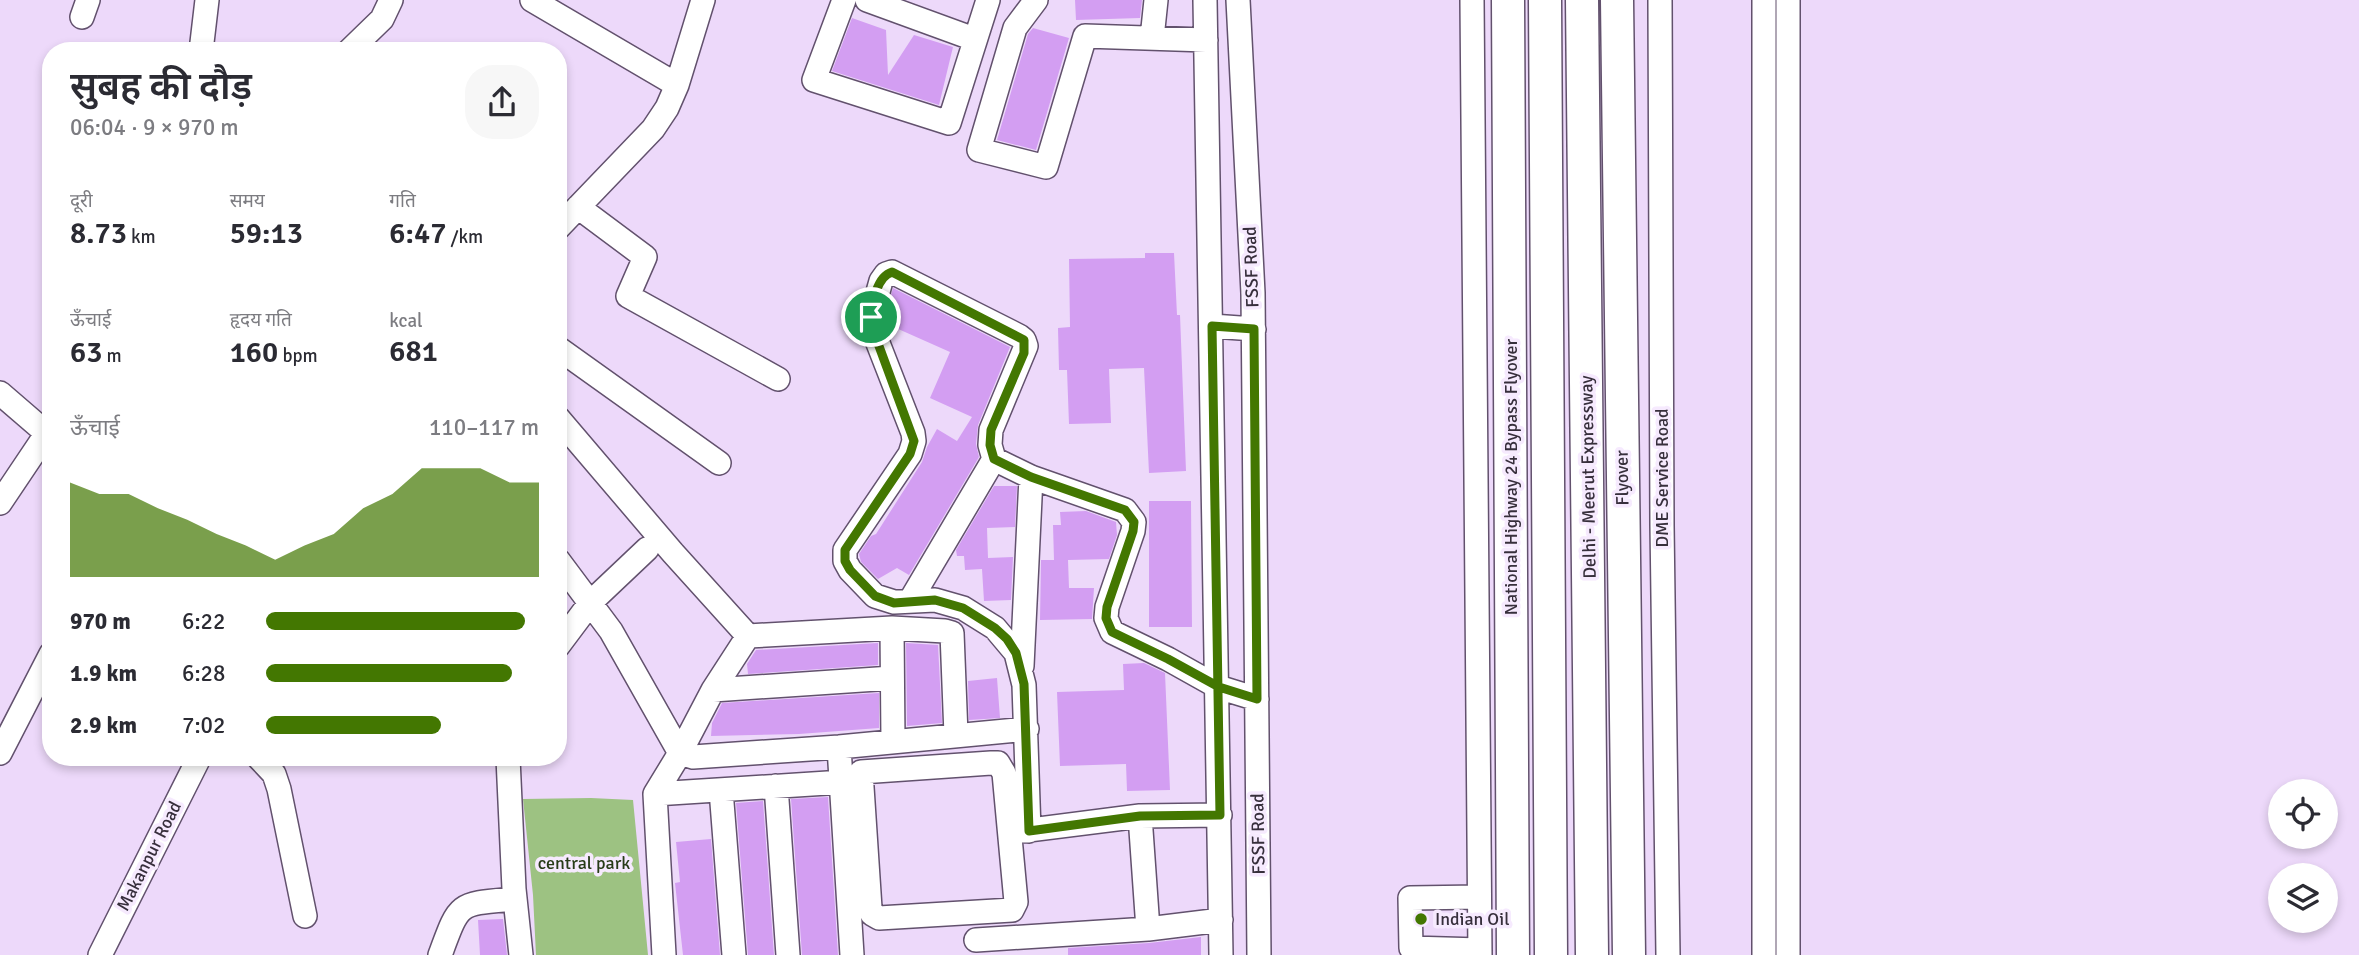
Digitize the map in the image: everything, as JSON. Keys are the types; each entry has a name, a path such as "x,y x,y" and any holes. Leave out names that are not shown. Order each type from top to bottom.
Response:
{"highway":[{"name":"National Highway 24 Bypass Flyover","path":"1508,0 1513,955"},
{"path":"1545,0 1551,955"},
{"name":"Delhi - Meerut Expressway","path":"1582,0 1592,955"},
{"name":"Flyover","path":"1617,0 1629,955"}],"street":[{"path":"202,42 207,0"},
{"path":"358,42 382,19 391,0"},
{"path":"532,0 677,85"},
{"path":"567,219 653,129 667,108 677,85 703,0"},
{"path":"844,0 814,80 949,123 988,0"},
{"path":"867,0 918,9 974,39"},
{"path":"1036,0 1015,28 979,150 1046,167 1085,36 1206,40"},
{"path":"1153,38 1156,0"},
{"path":"1205,0 1219,687 1221,955"},
{"name":"FSSF Road","path":"1238,0 1254,329 1259,955"},
{"path":"1472,0 1480,953 1411,948 1410,898 1479,897"},
{"name":"DME Service Road","path":"1660,0 1662,512 1668,955"},
{"path":"1764,0 1764,955"},
{"path":"1788,0 1788,955"},
{"path":"1764,164 1788,163"},
{"path":"578,207 645,257 628,296 778,379"},
{"path":"910,601 994,459 990,445 991,430 1024,353 1024,340 898,274 886,274 872,307 873,328 914,441 910,454 845,550 845,561 875,596 894,603 935,600 949,603 982,619 1007,639 1016,653 1021,669"},
{"path":"1212,326 1254,329"},
{"path":"567,354 719,463"},
{"path":"0,393 42,429"},
{"path":"567,429 748,636"},
{"path":"0,503 42,445"},
{"path":"994,459 1031,477 1125,510 1134,522 1133,531 1107,607 1108,626 1121,638 1168,659 1219,687 1257,699"},
{"path":"1018,832 1004,774 998,763 861,772 872,914 879,918 1012,910 1016,902 1018,832 1027,729 1021,669 1031,477"},
{"path":"567,634 591,602 647,549"},
{"path":"567,571 611,631 680,754 693,757 839,747 1027,729"},
{"path":"748,636 892,628 945,631 952,634 956,735"},
{"path":"892,628 893,741"},
{"path":"664,955 655,794 680,754 713,690 748,636"},
{"path":"0,752 42,671"},
{"path":"713,690 892,678"},
{"path":"839,747 852,955"},
{"name":"Makanpur Road","path":"100,955 195,766"},
{"path":"266,766 274,774 279,789 305,916"},
{"path":"508,766 515,899 521,955"},
{"path":"655,794 843,782"},
{"path":"776,786 788,955"},
{"path":"721,790 734,955"},
{"path":"1018,832 1140,816 1220,815"},
{"path":"1140,816 1148,929"},
{"path":"1765,881 1788,880"},
{"path":"440,955 454,918 461,910 476,902 515,899"},
{"path":"976,940 1148,929 1221,920"}],"green space":[{"name":"central park","path":"523,799 633,800 648,955 536,955"}],"building":[{"path":"1075,0 1142,0 1140,18 1076,20"},
{"path":"852,18 886,30 888,75 914,35 953,47 939,105 832,71"},
{"path":"1033,28 1069,38 1036,150 997,140 1028,34"},
{"path":"1145,253 1174,253 1177,315 1180,315 1186,471 1149,473 1144,368 1109,369 1111,423 1069,424 1067,370 1059,370 1058,328 1070,327 1069,259 1145,258"},
{"path":"893,288 1010,347 978,425 976,444 979,457 909,575 897,568 878,579 861,562 859,554 871,536 876,534 922,462 937,429 957,441 972,417 930,398 950,352 887,324 885,317"},
{"path":"994,486 1017,486 1015,527 987,528 988,558 1013,557 1011,600 984,601 982,569 965,570 964,556 957,556 956,550"},
{"path":"1149,501 1191,501 1192,627 1149,627"},
{"path":"1086,511 1116,522 1117,535 1109,559 1068,560 1069,588 1094,588 1092,619 1040,620 1041,560 1054,560 1053,525 1061,525 1060,512"},
{"path":"878,643 878,665 748,674 747,664 756,650"},
{"path":"906,643 938,645 942,723 907,726"},
{"path":"1144,663 1165,673 1170,790 1127,791 1126,764 1060,766 1057,692 1124,690 1123,664"},
{"path":"997,678 1000,718 969,720 968,681"},
{"path":"879,693 879,728 799,734 711,736 712,723 722,703"},
{"path":"828,797 838,955 802,955 791,799"},
{"path":"763,801 774,955 748,955 736,803"},
{"path":"711,839 720,955 683,955 675,883 680,882 676,842"},
{"path":"503,919 507,955 480,955 478,920"},
{"path":"1201,937 1201,955 1068,955 1068,948"}],"place":[{"name":"Indian Oil","path":"1421,919"}],"route":[{"path":"871,317 876,338 914,441 910,454 845,550 845,561 875,596 884,601 894,603 935,600 949,603 982,619 1007,639 1016,653 1024,684 1029,831 1140,816 1220,815 1219,687 1212,326 1254,329 1257,699 1219,687 1112,632 1106,618 1107,607 1134,522 1125,510 1031,477 994,459 990,445 991,430 1024,353 1024,340 892,272 886,274 881,281 871,317"}]}
